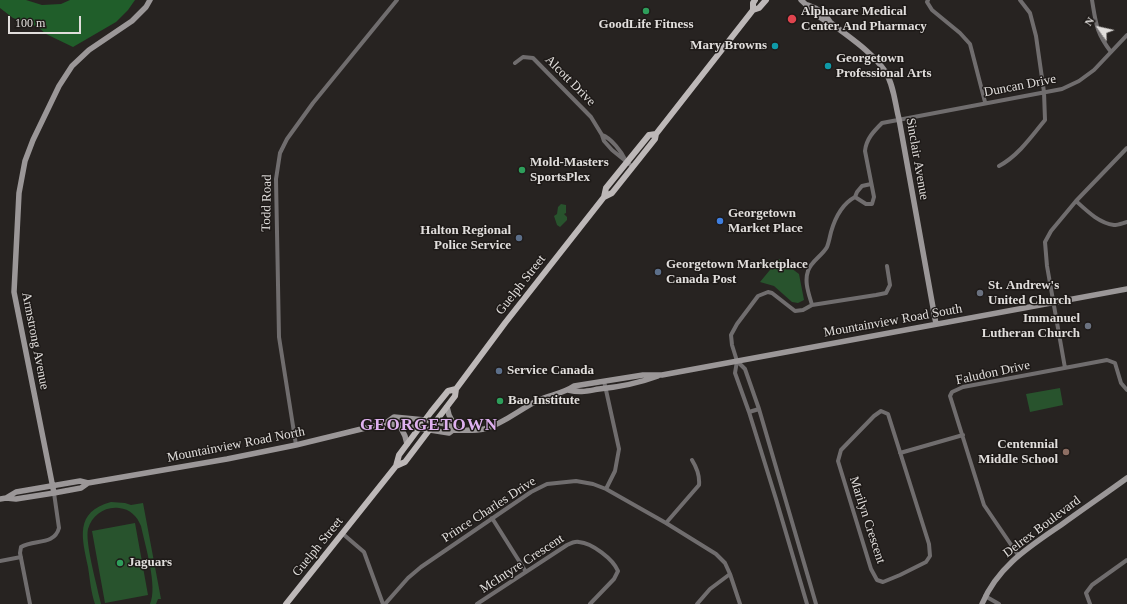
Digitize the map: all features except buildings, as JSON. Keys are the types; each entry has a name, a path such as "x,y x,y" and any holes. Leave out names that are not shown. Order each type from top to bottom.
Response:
{"main road":[{"name":"Armstrong Avenue","path":"54,493 14,292 19,193 25,161 33,140 55,94 72,66 89,50 132,21 146,7 150,0"},
{"name":"Guelph Street","path":"396,466 405,462 455,396 456,389 505,323 604,197 612,193 655,139 656,134 752,10 755,0"},
{"name":"Guelph Street","path":"752,10 759,8 766,0"},
{"name":"Sinclair Avenue","path":"801,0 825,21 831,23 869,53 885,72 891,86 899,120 936,324"},
{"name":"Guelph Street","path":"604,197 606,188 626,162 649,135 656,134"},
{"name":"Mountainview Road South","path":"419,428 449,433 455,430 474,430 485,428 496,424 537,401 568,390 574,386 643,375 662,374 737,361 1127,289"},
{"name":"Mountainview Road South","path":"568,390 579,393 606,389 643,382 662,374"},
{"name":"Guelph Street","path":"286,604 396,466 399,455 425,420 448,391 456,389"},
{"path":"447,407 455,430"},
{"name":"Mountainview Road North","path":"386,424 394,417 425,420"},
{"name":"Mountainview Road South","path":"425,420 450,425 455,430"},
{"name":"Mountainview Road North","path":"3,498 16,492 80,481 88,483 202,464 296,445 386,424 419,428"},
{"path":"400,426 407,444"},
{"name":"Delrex Boulevard","path":"982,604 985,596 1002,572 1018,555 1127,478"},
{"name":"Mountainview Road North","path":"3,498 16,499 54,493 81,488 88,483"}],"street":[{"name":"Todd Road","path":"296,445 280,337 276,179 280,153 287,139 313,103 397,0"},
{"path":"928,0 927,2 932,10 960,33 970,44 985,102"},
{"path":"999,166 1007,162 1046,120 1044,92 1036,36 1030,13 1020,0"},
{"path":"1092,0 1096,26 1101,39 1111,52"},
{"name":"Duncan Drive","path":"855,197 866,204 872,204 874,197 865,151 866,144 874,131 882,123 1062,88 1079,81 1094,70 1127,35"},
{"name":"Alcott Drive","path":"515,64 523,58 533,58 591,117 604,141 612,150 633,167"},
{"path":"1065,368 1047,266 1045,242 1051,231 1076,201 1127,148"},
{"path":"812,305 807,284 808,271 811,265 827,247 839,213 849,200 855,197 856,192 862,186 871,184"},
{"path":"1076,201 1092,215 1102,221 1115,225 1127,222"},
{"path":"815,604 759,409 745,369 737,361 732,345 731,334 758,296 768,292 772,293 795,311 803,310 812,305 886,293 890,285 887,266"},
{"name":"Faludon Drive","path":"1018,555 984,505 950,396 952,392 963,387 1107,360 1115,363 1122,383 1127,390"},
{"path":"737,361 735,372 776,499 806,604"},
{"path":"604,381 619,449 615,471 606,489"},
{"path":"749,412 759,409"},
{"name":"Marilyn Crescent","path":"881,411 888,414 900,453 928,544 930,556 926,562 900,576 883,582 877,580 871,569 838,461 841,450 874,416 881,411"},
{"path":"900,453 963,435"},
{"path":"666,523 699,485 700,479 698,471 692,460"},
{"name":"Prince Charles Drive","path":"384,604 408,578 421,567 531,492 547,484 576,481 593,484 606,489 666,523 716,554 725,563 740,604"},
{"path":"30,604 20,557 21,547 26,544 53,538 58,533 59,528 54,493"},
{"path":"776,499 784,496"},
{"path":"492,518 526,572"},
{"path":"343,534 364,552 384,604"},
{"name":"McIntyre Crescent","path":"477,604 567,545 578,541 600,551 615,564 618,571 614,579 590,604"},
{"path":"0,561 20,557"},
{"path":"1090,604 1086,593 1092,585 1127,560"},
{"path":"697,604 710,589 730,574"},
{"path":"985,596 998,604"}],"green space":[{"path":"0,0 26,0 42,5 61,4 70,0 135,0 128,10 116,22 73,47 46,34 38,27 13,18 0,8"},
{"path":"561,204 566,205 566,213 564,214 567,217 567,220 560,227 557,225 554,216 557,214 558,207"},
{"path":"779,259 799,274 804,300 798,303 792,302 774,286 760,282"},
{"path":"1060,388 1063,405 1030,412 1026,394"},
{"path":"111,502 131,505 143,503 161,599 158,599 156,604 150,604 153,587 152,577 141,526 130,511 109,508 100,512 96,516 90,524 87,535 93,572 101,604 95,604 84,546 83,527 91,512 99,506"},
{"name":"Jaguars","path":"135,523 148,595 105,603 92,531"}],"place":[{"name":"GoodLife Fitness","path":"646,11"},
{"name":"Alphacare Medical Center And Pharmacy","path":"792,19"},
{"name":"Mary Browns","path":"775,46"},
{"name":"Georgetown Professional Arts","path":"828,66"},
{"name":"Mold-Masters SportsPlex","path":"522,170"},
{"name":"Georgetown Market Place","path":"720,221"},
{"name":"Halton Regional Police Service","path":"519,238"},
{"name":"Georgetown Marketplace Canada Post","path":"658,272"},
{"name":"St. Andrew's United Church","path":"980,293"},
{"name":"Immanuel Lutheran Church","path":"1088,326"},
{"name":"Service Canada","path":"499,371"},
{"name":"Bao Institute","path":"500,401"},
{"name":"Centennial Middle School","path":"1066,452"},
{"name":"Jaguars","path":"120,563"}],"district":[{"name":"GEORGETOWN","path":"429,426"}]}
